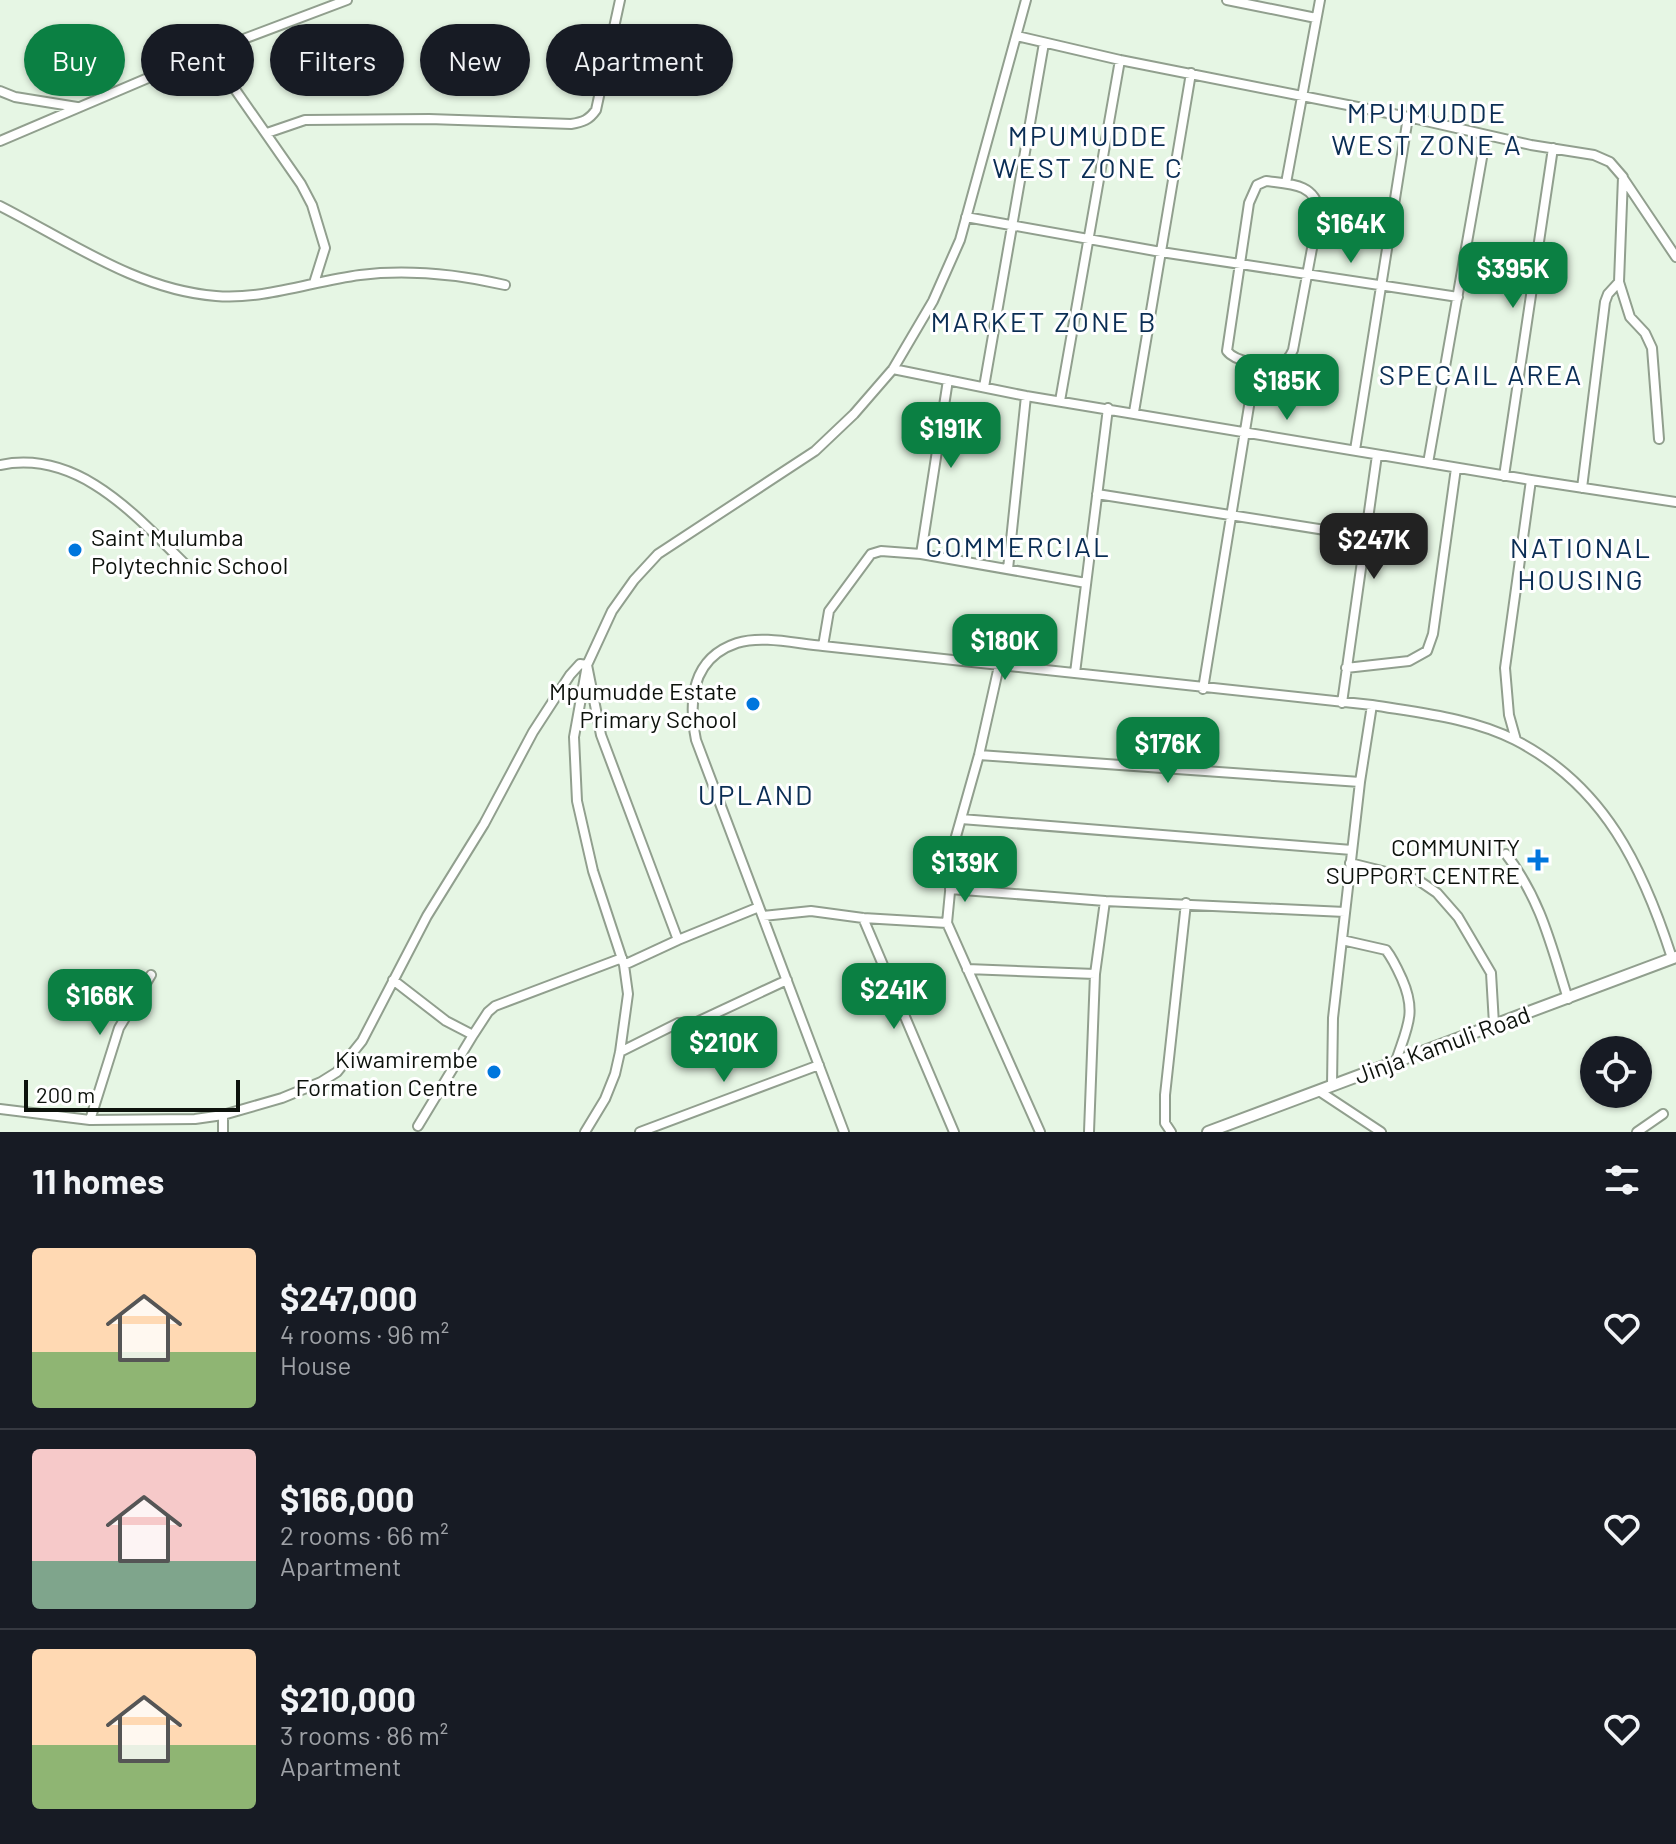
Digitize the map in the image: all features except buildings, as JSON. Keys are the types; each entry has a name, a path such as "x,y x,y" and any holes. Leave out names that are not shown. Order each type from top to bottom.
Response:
{"main road":[{"name":"Jinja Kamuli Road","path":"1216,1131 1674,957"}],"street":[{"path":"254,35 347,0"},
{"path":"267,133 305,120 583,122 591,118 596,110 620,0"},
{"path":"585,1132 605,1099 620,1052 628,994 623,962 593,871 577,801 574,737 587,665 612,611 658,554 815,451 854,414 893,369 949,267 966,217 1026,0"},
{"path":"1227,0 1316,18"},
{"path":"1286,183 1320,0"},
{"path":"1017,36 1120,60 1602,157 1623,177 1676,257"},
{"path":"984,387 1044,43"},
{"path":"1060,401 1120,60"},
{"path":"1134,412 1191,73"},
{"path":"0,141 141,80"},
{"path":"0,91 15,97 77,107"},
{"path":"241,96 312,205 323,239 324,256 314,283"},
{"path":"1355,450 1408,117"},
{"path":"1428,463 1486,135"},
{"path":"1504,476 1553,148"},
{"path":"1623,177 1619,282 1630,317 1645,333 1652,348 1659,439"},
{"path":"1266,181 1286,183 1306,188 1318,200 1309,275 1290,357 1278,364 1256,363 1231,356 1227,351 1252,192 1257,185 1266,181"},
{"path":"0,206 76,248 165,286 200,295 235,297 361,275 414,271 505,285"},
{"path":"966,217 1240,265 1458,297"},
{"path":"1582,488 1605,302 1619,282"},
{"path":"1203,689 1256,363"},
{"path":"893,369 1026,396 1676,502"},
{"path":"921,554 948,380"},
{"path":"1008,569 1026,396"},
{"path":"1075,673 1108,408"},
{"path":"1342,703 1363,536 1377,455"},
{"path":"0,465 18,462 51,466 92,482 133,513 185,564"},
{"path":"1346,668 1409,661 1427,651 1433,634 1456,468"},
{"path":"1516,740 1509,715 1505,668 1531,480"},
{"path":"1097,494 1363,536"},
{"path":"823,646 829,611 871,554 881,551 921,554 1086,583"},
{"path":"844,1132 696,740 691,713 693,689 718,653 739,643 764,641 823,646 1372,705 1455,720 1516,740 1572,780 1596,803 1617,831 1638,867 1674,957"},
{"path":"0,1109 90,1120 195,1119 223,1115 282,1098 337,1072 362,1041 427,916 484,824 533,732 575,668 580,664 587,665"},
{"path":"587,665 601,735 678,940"},
{"path":"999,666 979,755 955,840 947,923 1040,1132"},
{"path":"1332,1085 1333,1018 1372,705"},
{"path":"979,755 1360,782"},
{"path":"961,819 1352,850"},
{"path":"1506,854 1539,907 1568,999"},
{"path":"1350,863 1418,880 1437,893 1458,917 1491,973 1494,1024"},
{"path":"950,889 1105,901 1345,912"},
{"path":"1089,1132 1095,974 1105,901"},
{"path":"1171,1132 1165,1123 1165,1095 1186,903"},
{"path":"418,1126 473,1035 495,1006 761,911 798,910 947,923"},
{"path":"863,918 954,1132"},
{"path":"1342,940 1386,950 1411,998 1409,1019 1396,1061"},
{"path":"967,969 1095,974"},
{"path":"90,1120 119,1028 151,975"},
{"path":"393,980 446,1021 473,1035"},
{"path":"620,1052 678,1023 697,1022 787,980"},
{"path":"640,1132 819,1065"},
{"path":"1319,1091 1381,1132"},
{"path":"1637,1132 1663,1114"},
{"path":"223,1115 223,1132"},
{"path":"134,1132 135,1121"}],"place":[{"name":"Saint Mulumba Polytechnic School","path":"75,550"},
{"name":"Mpumudde Estate Primary School","path":"753,704"},
{"name":"COMMUNITY SUPPORT CENTRE","path":"1538,860"},
{"name":"Kiwamirembe Formation Centre","path":"494,1072"}],"district":[{"name":"MPUMUDDE WEST ZONE A","path":"1427,128"},
{"name":"MPUMUDDE WEST ZONE C","path":"1088,151"},
{"name":"MARKET ZONE B","path":"1044,321"},
{"name":"SPECAIL AREA","path":"1481,374"},
{"name":"COMMERCIAL","path":"1018,546"},
{"name":"NATIONAL HOUSING","path":"1581,563"},
{"name":"UPLAND","path":"756,794"}]}
